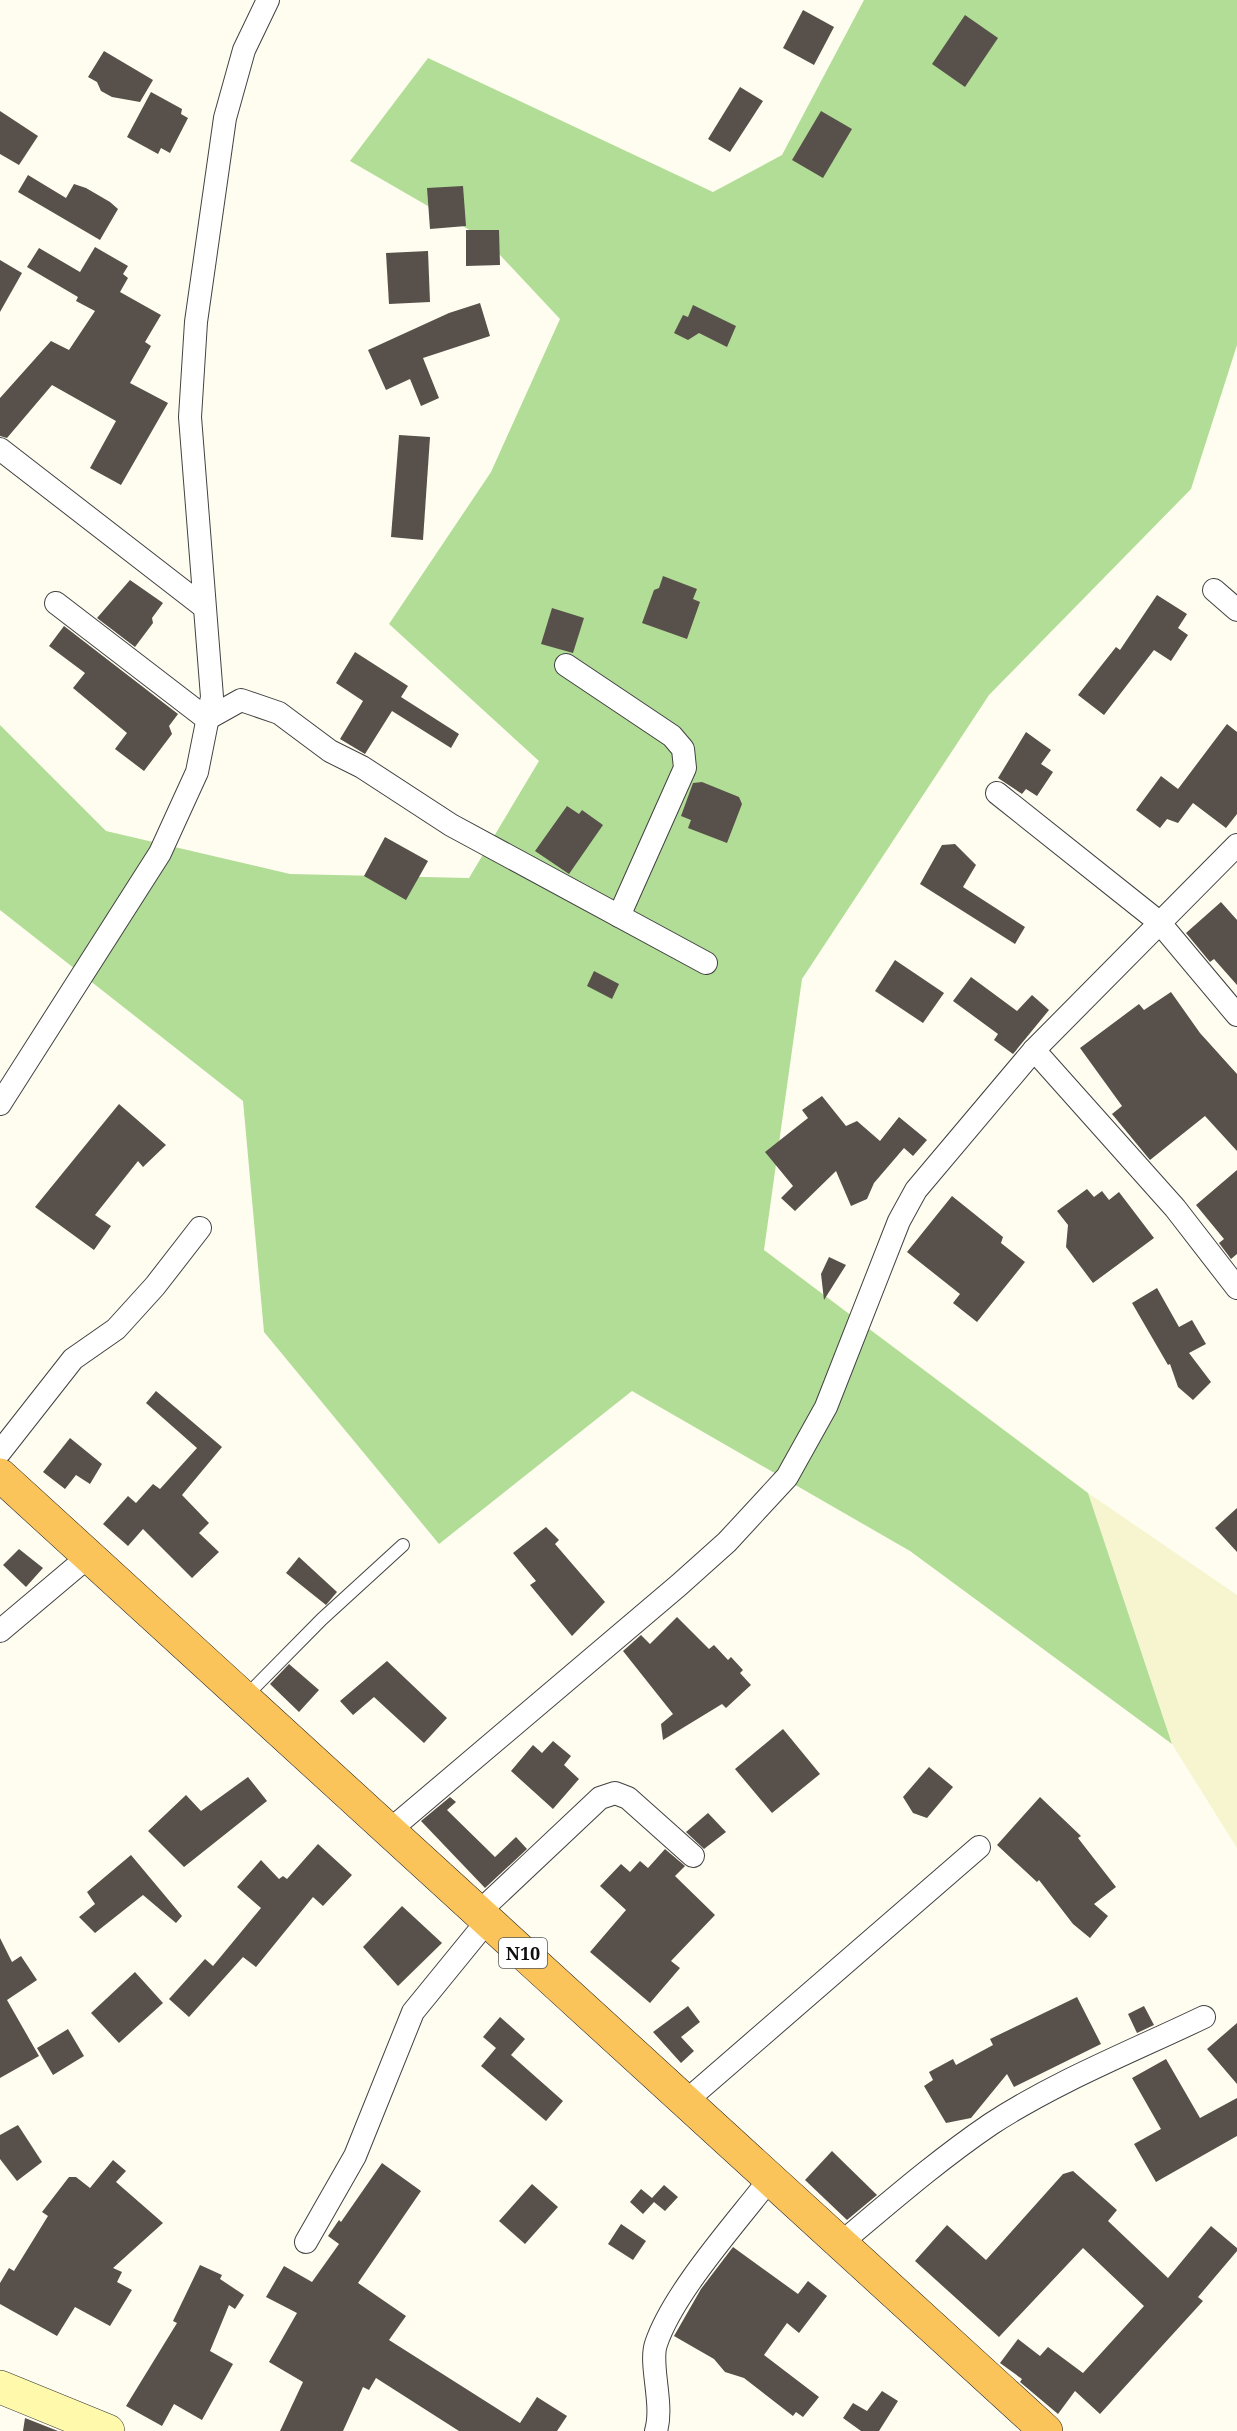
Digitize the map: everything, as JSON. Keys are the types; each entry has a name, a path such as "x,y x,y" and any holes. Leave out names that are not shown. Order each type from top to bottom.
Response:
{"highway":[{"name":"N10","path":"0,1475 1046,2431"}],"main road":[{"path":"0,2386 108,2431"}],"street":[{"path":"0,1104 159,853 197,772 212,697 190,417 196,322 225,118 244,50 268,0"},
{"path":"0,449 204,607"},
{"path":"1214,590 1237,610"},
{"path":"56,603 207,719"},
{"path":"566,665 672,736 683,749 685,768 619,916"},
{"path":"207,719 241,700 279,713 330,751 362,767 451,825 706,963"},
{"path":"998,793 1159,922 1237,1015"},
{"path":"390,1830 679,1585 727,1542 787,1477 826,1407 898,1221 916,1190 1034,1050 1237,845"},
{"path":"1034,1050 1175,1208 1237,1288"},
{"path":"0,1452 73,1359 116,1329 200,1228"},
{"path":"0,1631 89,1556"},
{"path":"306,2242 355,2156 413,2012 483,1916 600,1798 615,1793 628,1798 693,1856"},
{"path":"686,2101 979,1847"},
{"path":"841,2243 939,2160 994,2123 1063,2085 1204,2018"},
{"path":"656,2431 660,2418 655,2345 682,2294 769,2180"}],"lane":[{"path":"244,1698 322,1619 403,1545"}],"green space":[{"path":"864,0 1237,0 1237,345 1191,489 989,695 802,979 764,1250 1088,1493 1172,1744 910,1551 632,1391 439,1544 264,1332 243,1101 0,910 0,725 106,831 290,874 469,878 539,761 389,624 491,472 560,319 485,239 350,161 428,58 713,192 782,155"},
{"path":"1088,1493 1237,1595 1237,1848 1172,1744"}],"building":[{"path":"803,10 834,27 814,65 783,48"},
{"path":"965,15 998,38 965,87 932,64"},
{"path":"104,51 153,80 140,102 112,97 101,91 97,82 88,77"},
{"path":"740,87 763,101 730,152 708,139"},
{"path":"151,92 182,109 181,114 188,118 170,153 161,148 158,154 127,137"},
{"path":"0,111 38,136 19,165 0,154"},
{"path":"821,111 852,129 823,178 792,160"},
{"path":"28,175 66,198 74,184 86,188 118,209 100,240 18,192"},
{"path":"463,186 466,226 430,229 427,188"},
{"path":"466,230 499,230 500,265 466,266"},
{"path":"95,247 128,266 123,274 128,278 120,292 161,315 145,342 151,346 130,383 168,403 121,485 90,468 116,421 52,385 7,438 0,436 0,398 51,341 69,350 95,311 76,301 78,297 27,267 39,248 80,272"},
{"path":"428,251 430,302 389,304 386,253"},
{"path":"0,260 22,273 0,312"},
{"path":"480,303 490,336 423,358 439,398 421,406 410,379 386,390 368,350 449,313"},
{"path":"693,305 736,326 727,347 699,333 688,340 674,333 683,315 688,317"},
{"path":"399,435 430,437 423,540 391,537"},
{"path":"663,576 697,589 693,599 700,602 687,639 642,623 654,590 659,588"},
{"path":"130,580 163,603 152,618 153,623 135,647 97,618"},
{"path":"1157,595 1187,614 1178,628 1188,635 1171,661 1154,650 1104,715 1078,695 1116,647 1120,650"},
{"path":"552,608 584,618 573,653 541,644"},
{"path":"64,626 178,714 169,726 172,734 144,771 115,749 127,733 73,688 85,673 49,646"},
{"path":"355,652 408,686 401,697 459,734 451,748 392,711 365,754 340,739 363,701 336,683"},
{"path":"1227,724 1237,732 1237,814 1226,828 1193,803 1178,823 1167,819 1160,828 1136,810 1161,776 1178,789"},
{"path":"1026,732 1051,750 1041,764 1053,772 1037,796 1026,789 1022,794 998,778"},
{"path":"702,782 739,797 742,804 727,843 688,828 691,820 681,816 693,783"},
{"path":"567,806 579,814 582,810 603,825 569,874 535,851"},
{"path":"385,837 428,861 406,900 364,876"},
{"path":"955,844 976,865 963,887 1025,927 1015,944 920,884 942,845"},
{"path":"1221,902 1237,920 1237,985 1214,959 1210,962 1186,933"},
{"path":"895,960 944,993 923,1023 875,991"},
{"path":"594,971 619,984 612,999 587,986"},
{"path":"971,977 1017,1011 1032,995 1049,1010 1013,1054 994,1040 998,1034 953,1001"},
{"path":"1171,992 1200,1033 1237,1074 1237,1151 1205,1116 1150,1160 1112,1114 1122,1106 1080,1048 1139,1004 1144,1010"},
{"path":"822,1096 846,1126 857,1121 880,1141 899,1117 927,1140 913,1156 904,1148 874,1183 867,1199 851,1206 836,1171 795,1211 781,1198 793,1186 765,1152 808,1118 802,1110"},
{"path":"119,1104 166,1145 143,1167 138,1161 95,1215 111,1226 94,1250 35,1207"},
{"path":"1237,1170 1237,1254 1231,1259 1219,1243 1224,1239 1196,1205"},
{"path":"1087,1189 1094,1197 1102,1191 1109,1200 1119,1192 1154,1238 1093,1283 1066,1247 1068,1225 1057,1211"},
{"path":"952,1196 1003,1237 1001,1243 1025,1262 977,1322 953,1303 960,1294 907,1252"},
{"path":"829,1257 846,1265 824,1300 821,1274"},
{"path":"1157,1288 1179,1327 1192,1320 1206,1344 1189,1353 1211,1382 1193,1400 1178,1387 1170,1364 1168,1365 1132,1303"},
{"path":"156,1391 222,1447 182,1495 209,1523 199,1533 219,1552 192,1578 143,1529 128,1546 103,1524 128,1496 136,1503 153,1484 160,1489 197,1448 146,1403"},
{"path":"70,1438 102,1464 90,1484 76,1475 65,1489 43,1472"},
{"path":"1237,1508 1237,1552 1215,1528"},
{"path":"546,1527 559,1540 555,1544 605,1602 572,1636 530,1585 536,1581 513,1553"},
{"path":"19,1549 43,1568 26,1587 3,1565"},
{"path":"299,1557 337,1592 326,1605 286,1573"},
{"path":"677,1617 709,1649 714,1645 728,1660 731,1657 743,1670 740,1673 751,1685 726,1708 722,1704 663,1740 661,1724 673,1714 623,1651 641,1635 650,1644"},
{"path":"387,1661 447,1718 424,1743 374,1697 353,1715 340,1701"},
{"path":"289,1664 319,1690 299,1712 270,1684"},
{"path":"783,1729 820,1774 772,1813 735,1769"},
{"path":"553,1741 571,1756 564,1765 579,1779 553,1809 511,1771 533,1745 542,1753"},
{"path":"929,1767 953,1787 927,1818 913,1813 903,1797"},
{"path":"248,1777 267,1801 184,1867 148,1831 186,1795 201,1811"},
{"path":"450,1797 456,1802 447,1810 495,1857 516,1837 527,1849 485,1888 421,1821"},
{"path":"1040,1797 1081,1836 1078,1838 1116,1887 1094,1904 1108,1916 1090,1938 1073,1924 1039,1880 1037,1882 997,1845"},
{"path":"708,1813 726,1832 704,1849 686,1832"},
{"path":"318,1844 352,1875 323,1906 313,1897 256,1967 243,1957 189,2017 169,1999 205,1959 213,1966 261,1908 237,1887 261,1860 279,1879 283,1876 287,1879"},
{"path":"665,1849 685,1866 675,1876 715,1915 671,1961 680,1968 650,2003 590,1952 626,1910 600,1886 621,1864 630,1872 640,1861 648,1868"},
{"path":"131,1855 182,1916 176,1923 143,1895 95,1933 79,1917 95,1904 87,1892"},
{"path":"402,1906 442,1943 398,1986 363,1947"},
{"path":"0,1938 12,1962 21,1956 37,1980 7,2000 39,2056 0,2078"},
{"path":"135,1972 163,2003 119,2043 91,2013"},
{"path":"1077,1997 1101,2044 1014,2087 1007,2074 971,2118 946,2123 924,2086 933,2080 929,2072 953,2059 956,2065 993,2045 990,2039"},
{"path":"688,2006 700,2022 681,2037 694,2051 681,2063 653,2032"},
{"path":"1144,2006 1154,2025 1137,2033 1128,2014"},
{"path":"500,2017 525,2039 511,2055 563,2101 546,2121 481,2066 496,2048 483,2037"},
{"path":"1237,2023 1237,2084 1207,2049"},
{"path":"68,2029 84,2056 53,2075 37,2048"},
{"path":"1166,2059 1200,2118 1237,2098 1237,2136 1156,2182 1134,2144 1161,2129 1132,2078"},
{"path":"18,2125 42,2162 17,2181 0,2159 0,2135"},
{"path":"832,2151 877,2195 847,2220 805,2180"},
{"path":"113,2160 126,2171 116,2182 163,2223 113,2268 122,2272 117,2282 132,2290 110,2326 75,2307 57,2336 0,2304 0,2283 9,2268 14,2271 48,2216 42,2212 69,2177 76,2177 90,2188"},
{"path":"382,2163 421,2191 358,2283 406,2316 389,2340 520,2423 537,2397 567,2416 557,2431 459,2431 376,2378 369,2390 363,2387 343,2431 280,2431 303,2382 269,2362 297,2313 266,2297 284,2266 312,2282 339,2244 328,2236 339,2220 341,2222"},
{"path":"1073,2171 1117,2210 1108,2221 1168,2278 1211,2226 1237,2248 1237,2251 1198,2297 1203,2301 1100,2414 1075,2391 1058,2414 1020,2382 1022,2379 1000,2363 1018,2339 1040,2356 1048,2347 1083,2373 1144,2306 1083,2248 999,2337 915,2261 947,2225 986,2260 1063,2174"},
{"path":"532,2184 558,2207 525,2244 499,2221"},
{"path":"664,2185 678,2197 665,2211 654,2202 643,2214 630,2202 641,2189 652,2198"},
{"path":"621,2224 646,2241 633,2260 608,2244"},
{"path":"733,2247 798,2294 808,2281 827,2296 799,2333 787,2323 764,2355 819,2397 803,2417 796,2412 793,2416 744,2378 725,2372 714,2359 674,2336 701,2289"},
{"path":"200,2265 222,2275 220,2279 244,2295 235,2309 229,2305 210,2351 233,2364 202,2420 174,2404 162,2426 126,2406 177,2323 173,2321"},
{"path":"882,2391 898,2401 879,2431 861,2431 843,2418 853,2403 867,2411"},
{"path":"25,2418 58,2431 23,2431"}]}
